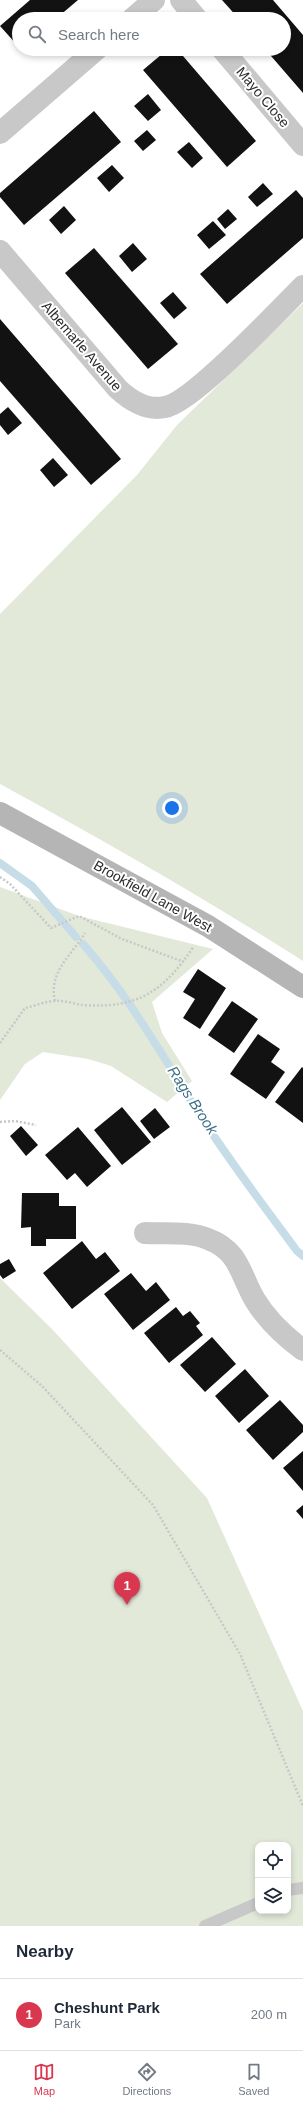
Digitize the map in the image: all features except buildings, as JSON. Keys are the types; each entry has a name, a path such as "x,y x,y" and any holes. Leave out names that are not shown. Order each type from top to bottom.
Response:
{"main road":[{"name":"Brookfield Lane West","path":"0,813 208,926 303,987"}],"street":[{"path":"140,12 154,0"},
{"path":"181,0 191,12"},
{"path":"0,133 89,56"},
{"name":"Mayo Close","path":"228,56 303,145"},
{"name":"Albemarle Avenue","path":"0,251 118,389 133,400 147,407 165,408 189,395 303,286"},
{"path":"145,1234 193,1235 208,1238 221,1245 232,1254 242,1270 254,1299 269,1319 288,1338 303,1350"}],"lane":[{"path":"291,1890 303,1888"},
{"path":"205,1926 255,1904"}],"path":[{"path":"0,877 10,884 51,928 79,916 122,940 184,962"},
{"path":"0,1043 25,1008 55,1001 82,1005 110,1006 136,1001 158,988 184,962 208,926"},
{"path":"55,1001 53,985 68,954 85,933"},
{"path":"0,1122 15,1121 36,1125"},
{"path":"0,1350 42,1386 153,1505 240,1654 303,1806"}],"green space":[{"path":"303,303 303,961 153,870 0,784 0,614 137,475 177,425"},
{"path":"0,887 79,916 213,949 152,1002 162,1033 192,1081 167,1102 111,1066 88,1059 43,1052 25,1064 0,1100"},
{"path":"0,1278 52,1329 207,1498 303,1711 303,1926 0,1926"}],"waterway":[{"name":"Rags Brook","path":"0,863 32,886 76,937"},
{"name":"Rags Brook","path":"83,944 100,964 130,1006 235,1167 297,1251 303,1256"}],"place":[{"name":"Cheshunt Park","path":"127,1605"}]}
